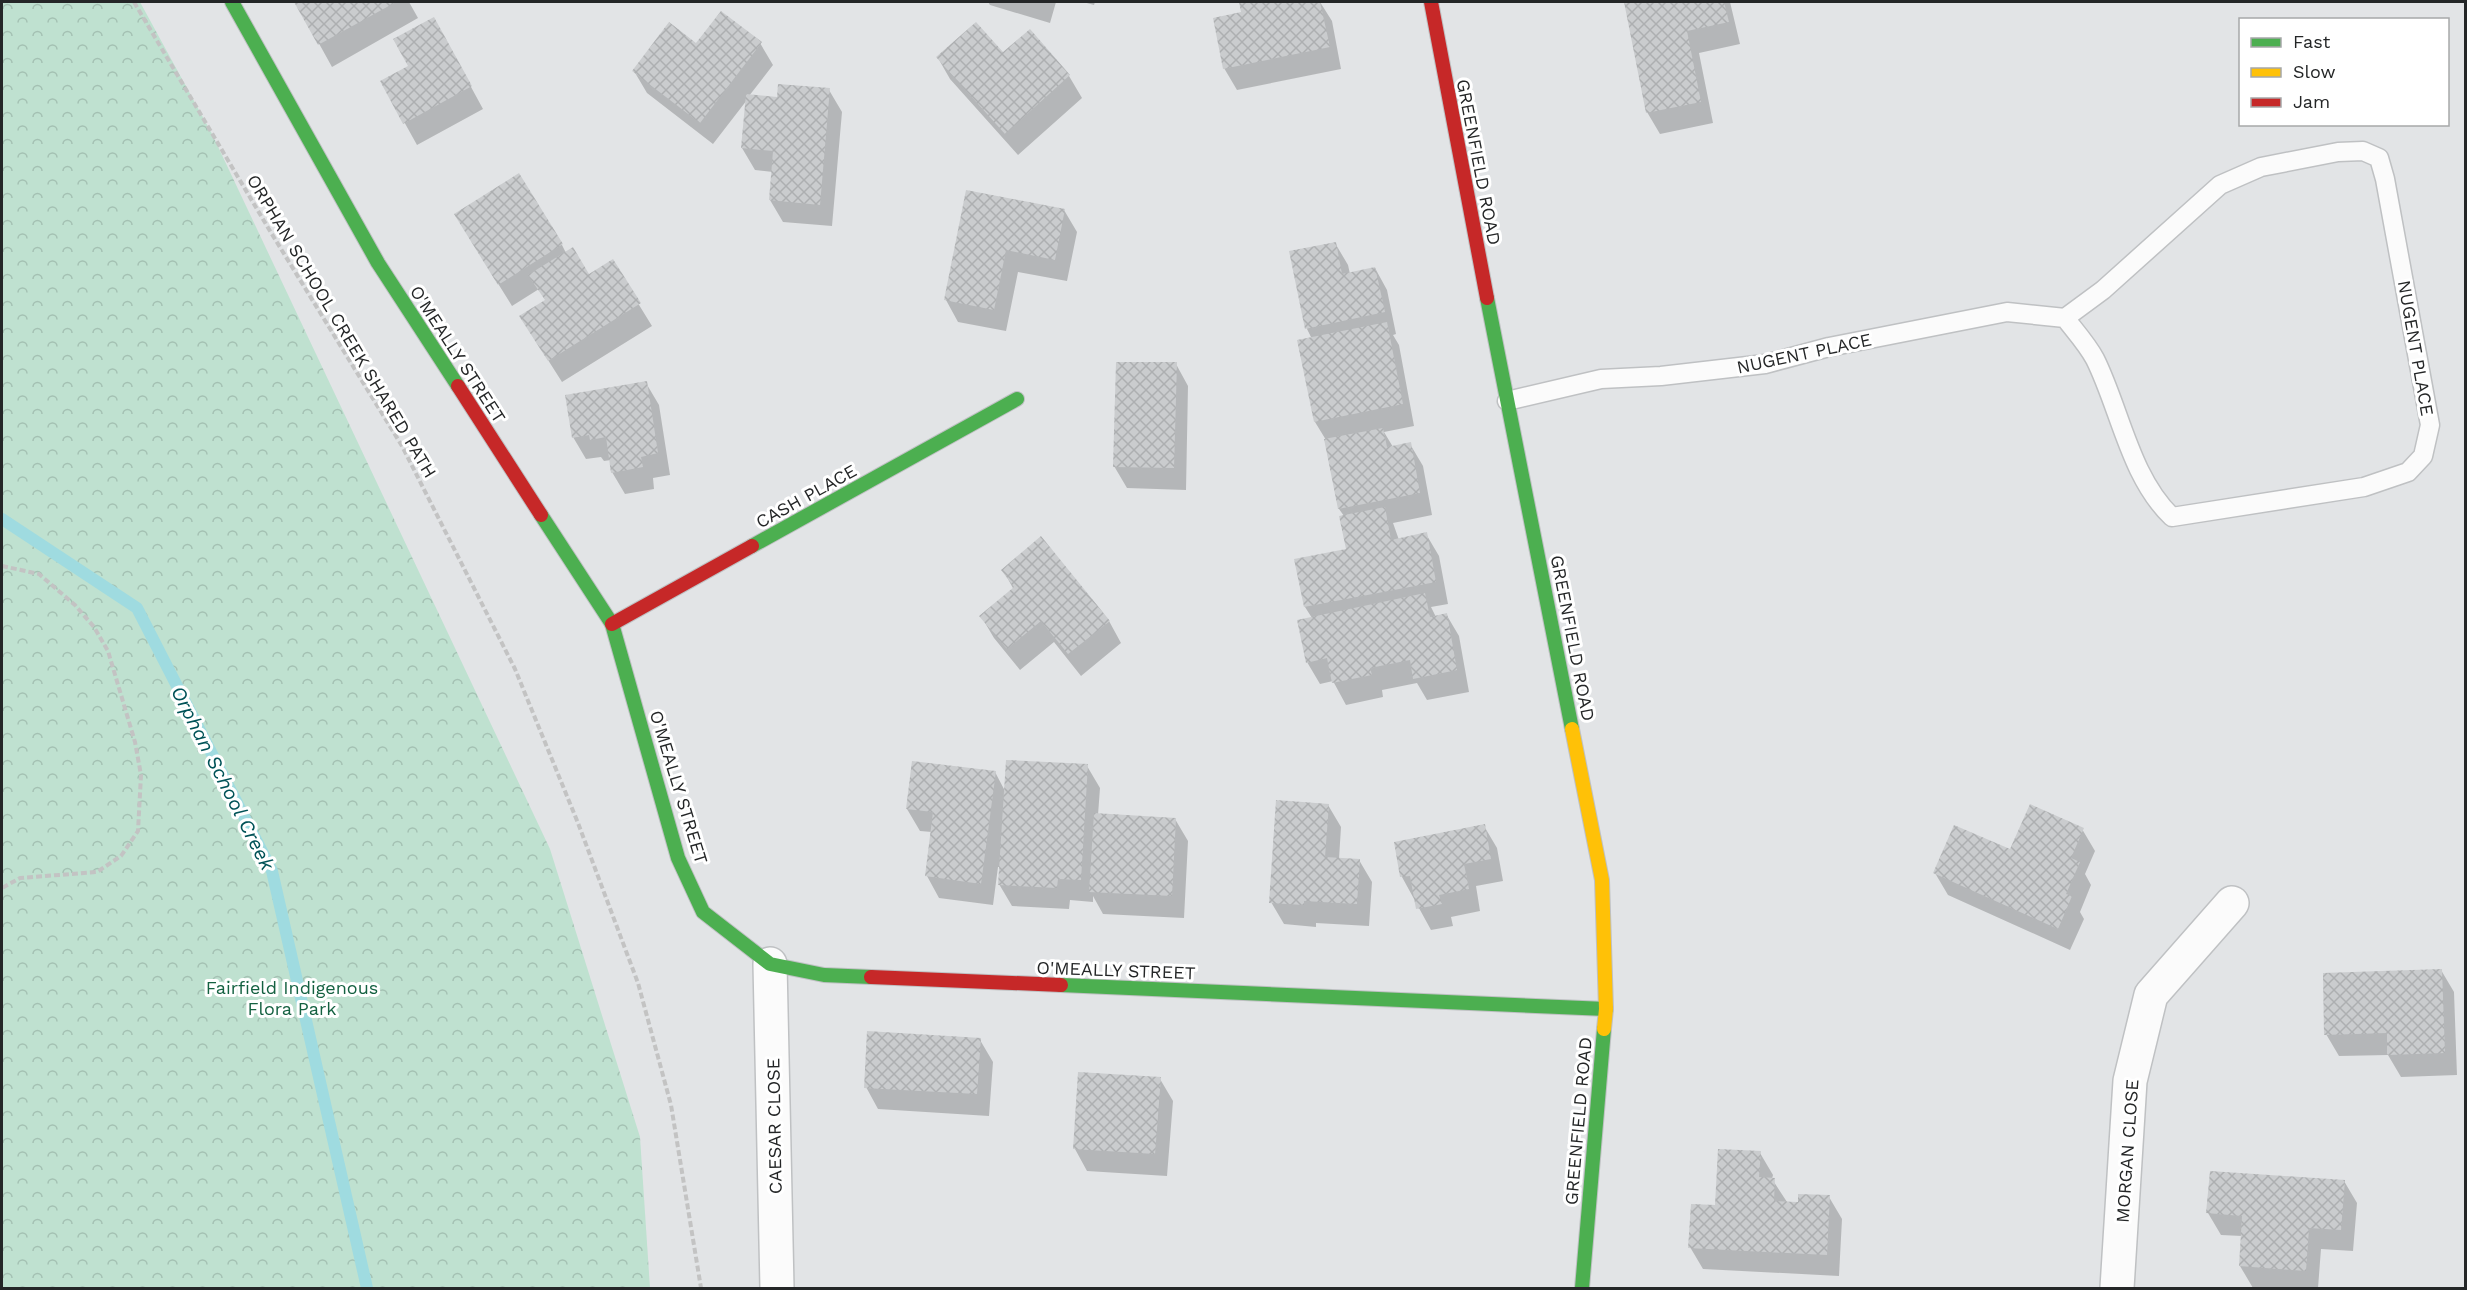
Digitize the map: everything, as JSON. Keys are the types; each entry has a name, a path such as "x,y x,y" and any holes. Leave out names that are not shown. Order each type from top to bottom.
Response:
{"street":[{"name":"O'MEALLY STREET","path":"232,2 378,262 612,624 678,858 703,912 770,964 824,975 1606,1009"},
{"name":"GREENFIELD ROAD","path":"1431,2 1602,880 1606,1009 1582,1288"},
{"name":"CASH PLACE","path":"612,624 1017,399"},
{"name":"MORGAN CLOSE","path":"2117,1288 2130,1081 2151,995 2232,903"},
{"name":"CAESAR CLOSE","path":"770,964 777,1288"}],"lane":[{"name":"NUGENT PLACE","path":"1507,401 1601,379 1661,376 1765,364 1829,347 2007,312 2065,318 2136,261 2220,185 2261,167 2338,152 2363,151 2379,158 2385,179 2430,425 2423,456 2408,472 2364,487 2172,517 2161,506 2137,463 2095,360 2065,318"}],"path":[{"name":"ORPHAN SCHOOL CREEK SHARED PATH","path":"134,2 264,221 402,446 515,669 578,823 638,983 671,1105 701,1288"},
{"path":"2,566 39,574 75,604 94,627 108,651 135,742 141,776 138,831 121,856 97,872 20,878 2,888"}],"green space":[{"name":"Fairfield Indigenous Flora Park","path":"2,2 140,2 212,134 550,849 640,1137 650,1288 2,1288"}],"building":[{"path":"294,2 396,2 318,45"},
{"path":"1239,2 1320,2 1330,47 1223,69 1213,18 1241,12"},
{"path":"1624,2 1724,2 1729,22 1687,31 1701,102 1646,113"},
{"path":"721,11 762,42 700,123 632,71 669,22 696,43"},
{"path":"434,17 472,86 403,124 380,81 408,66 393,39"},
{"path":"976,22 1003,52 1030,29 1070,75 1005,134 936,57"},
{"path":"778,84 830,88 820,205 769,200 773,151 741,148 746,94 777,97"},
{"path":"519,173 563,244 498,285 454,214"},
{"path":"966,190 1065,209 1055,260 1006,250 994,310 944,300"},
{"path":"1336,242 1342,274 1375,267 1385,312 1305,329 1289,251"},
{"path":"573,247 589,274 613,259 641,303 548,361 519,316 545,300 528,275"},
{"path":"1387,322 1403,404 1314,422 1297,340"},
{"path":"1116,362 1177,362 1174,468 1113,467"},
{"path":"647,381 658,453 641,457 643,467 611,473 606,437 590,440 589,435 572,438 565,395"},
{"path":"1383,428 1387,447 1411,442 1420,493 1338,509 1324,439"},
{"path":"1385,507 1391,540 1427,532 1436,582 1304,607 1294,559 1346,549 1339,516"},
{"path":"1041,536 1110,621 1068,654 1041,621 1007,649 979,616 1014,587 1001,570"},
{"path":"1425,593 1430,617 1447,613 1457,670 1413,679 1410,660 1370,668 1372,675 1332,683 1327,658 1306,663 1297,620"},
{"path":"1006,760 1088,764 1081,880 1058,879 1057,888 998,885"},
{"path":"912,761 996,771 981,884 925,876 933,812 906,809"},
{"path":"1276,800 1329,804 1325,857 1360,859 1357,904 1304,901 1304,905 1269,903"},
{"path":"2030,804 2084,828 2071,858 2080,862 2066,894 2072,896 2058,929 1933,873 1954,825 2010,849"},
{"path":"1094,813 1176,818 1172,896 1089,892"},
{"path":"1485,824 1491,859 1464,864 1469,889 1439,895 1442,904 1416,909 1410,876 1400,877 1394,842"},
{"path":"2442,969 2445,1053 2387,1055 2387,1033 2324,1035 2323,973"},
{"path":"867,1031 981,1038 977,1094 864,1088"},
{"path":"1078,1072 1161,1077 1155,1154 1073,1149"},
{"path":"1718,1149 1761,1151 1759,1177 1775,1178 1774,1201 1798,1202 1798,1194 1830,1195 1827,1255 1688,1248 1691,1204 1715,1205"},
{"path":"2210,1171 2345,1180 2341,1230 2309,1228 2306,1271 2239,1266 2242,1216 2206,1213"}],"waterway":[{"name":"Orphan School Creek","path":"2,519 137,608 272,871 367,1288"}],"traffic: fast":[{"path":"232,2 378,263 458,386"},
{"path":"1487,298 1572,729"},
{"path":"752,546 1017,399"},
{"path":"541,515 612,624 678,858 703,912 770,964 824,975 871,977"},
{"path":"1061,985 1606,1009"},
{"path":"1582,1288 1604,1029"}],"traffic: slow":[{"path":"1572,729 1602,880 1606,1009 1604,1029"}],"traffic: jam":[{"path":"1431,2 1487,298"},
{"path":"458,386 541,515"},
{"path":"612,624 752,546"},
{"path":"871,977 1061,985"}]}
